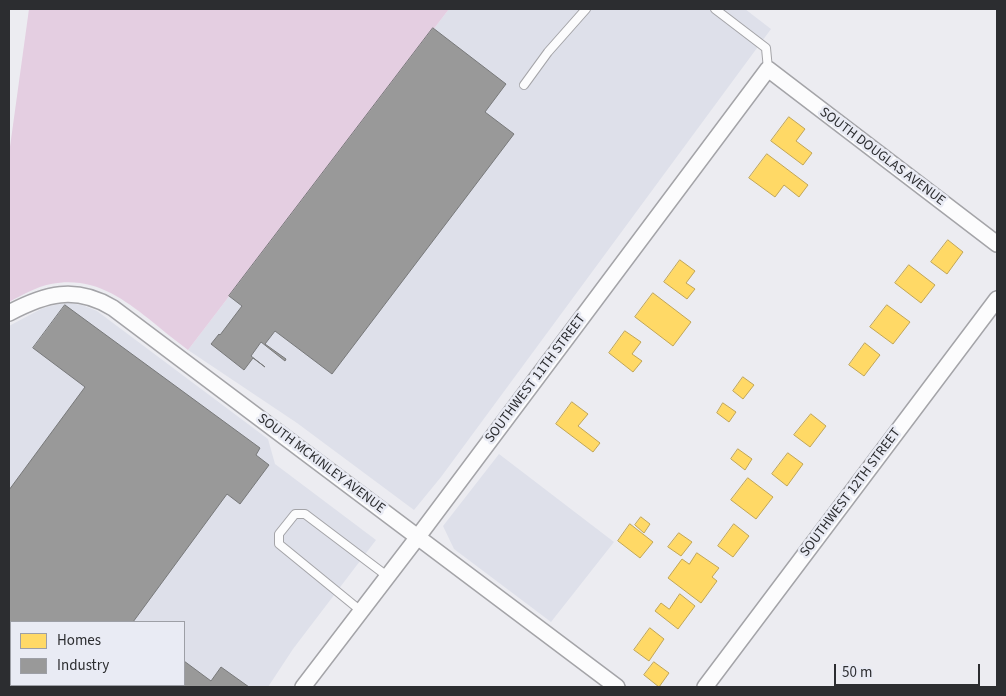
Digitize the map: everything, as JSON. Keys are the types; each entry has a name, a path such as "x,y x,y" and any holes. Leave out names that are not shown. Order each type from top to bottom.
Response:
{"street":[{"name":"SOUTH DOUGLAS AVENUE","path":"768,69 997,244"},
{"name":"SOUTHWEST 11TH STREET","path":"303,687 417,538 768,69"},
{"name":"SOUTH MCKINLEY AVENUE","path":"9,313 39,299 58,294 77,295 104,302 133,321 417,538 617,687"},
{"name":"SOUTHWEST 12TH STREET","path":"705,687 997,300"}],"lane":[{"path":"524,85 548,52 586,9"},
{"path":"715,9 766,48 768,69"},
{"path":"361,611 279,544 279,534 295,514 305,514 388,576"}],"shaded area":[{"path":"29,9 449,9 188,350 127,303 92,285 66,282 45,285 9,302 9,154"},
{"path":"449,9 745,9 771,29 441,477 414,510 297,423 188,350"},
{"path":"68,303 82,305 97,311 268,439 275,464 376,540 293,649 268,687 9,687 9,326 43,308"},
{"path":"499,454 614,542 551,622 454,549 443,526"}],"building: Homes":[{"path":"789,117 805,129 796,141 812,153 803,165 771,141"},
{"path":"767,154 808,185 799,197 784,185 775,197 749,178"},
{"path":"948,240 963,252 947,274 931,262"},
{"path":"680,260 695,271 686,283 695,289 687,299 664,282"},
{"path":"909,265 935,285 921,303 895,283"},
{"path":"653,293 691,322 673,346 635,317"},
{"path":"887,305 910,322 893,344 870,327"},
{"path":"625,331 641,342 632,354 642,361 633,372 609,353"},
{"path":"865,343 880,355 864,376 849,365"},
{"path":"743,377 754,385 743,399 733,391"},
{"path":"572,402 588,414 578,426 600,443 593,452 556,424"},
{"path":"723,403 736,412 729,422 717,413"},
{"path":"811,414 826,426 810,447 794,435"},
{"path":"738,449 752,459 745,470 731,459"},
{"path":"788,453 803,464 787,486 772,474"},
{"path":"748,478 773,497 756,519 731,500"},
{"path":"641,517 650,524 644,533 635,525"},
{"path":"630,524 653,542 640,558 618,541"},
{"path":"734,524 749,536 733,557 718,546"},
{"path":"679,533 692,542 681,556 668,547"},
{"path":"697,553 719,568 712,577 717,581 701,603 668,578 682,559 689,564"},
{"path":"680,594 695,606 678,629 655,611 661,603 669,609"},
{"path":"650,628 664,639 649,661 634,650"},
{"path":"654,662 669,673 659,687 644,675"}],"building: Industry":[{"path":"433,28 506,84 485,112 514,134 332,374 275,331 265,344 286,359 285,361 261,342 251,356 265,367 253,358 244,370 211,344 242,306 229,296"},
{"path":"65,305 260,448 256,455 269,465 240,504 227,494 134,621 10,621 10,686 185,686 185,662 211,681 221,667 249,687 9,687 9,490 85,387 33,348"}]}
